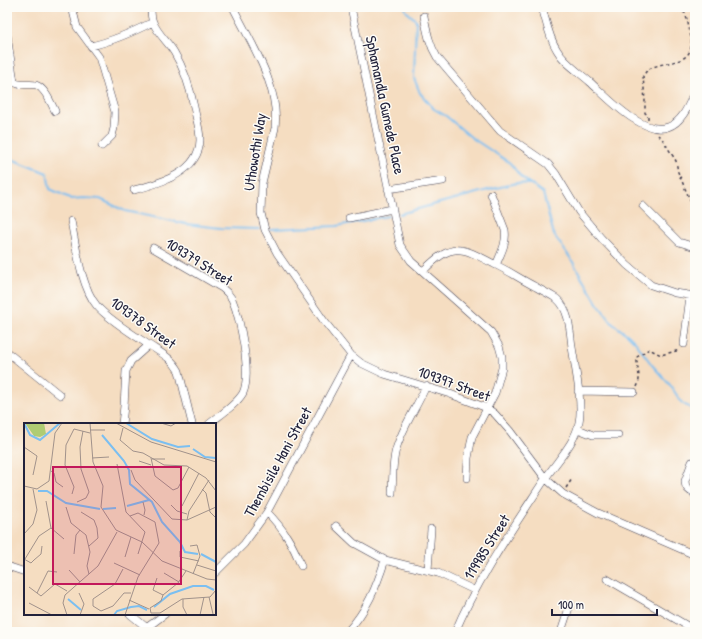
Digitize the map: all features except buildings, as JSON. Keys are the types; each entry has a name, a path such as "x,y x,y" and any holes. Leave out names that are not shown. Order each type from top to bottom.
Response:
{"street":[{"path":"72,7 77,27 99,57 102,64 115,112 112,136 102,146"},
{"path":"134,190 170,179 178,175 189,166 196,155 200,140 198,122 186,77 174,52 153,22 151,7"},
{"name":"Uthowothi Way","path":"233,7 261,62 275,106 275,128 262,183 262,221 265,230 277,253 324,321 351,355"},
{"name":"Sphamandla Gumede Place","path":"351,7 400,245 411,261 446,293 486,326 499,346 502,357 502,368 495,392 472,437 468,458 467,478"},
{"path":"542,7 554,45 562,57 619,108 649,126 655,128 665,128 675,123 687,110 695,91"},
{"path":"424,16 428,38 437,57 500,131 548,164 579,212 627,265 651,285 675,293 692,296 684,344"},
{"path":"91,46 103,44 153,22"},
{"path":"7,34 14,82 18,84 38,85 44,91 55,111"},
{"path":"388,189 443,181"},
{"path":"491,194 506,235 505,244 496,264"},
{"path":"642,206 680,242 695,247"},
{"path":"349,218 392,209"},
{"name":"109378 Street","path":"71,221 85,284 91,298 102,312 171,359 179,370 192,423"},
{"name":"109379 Street","path":"153,248 222,288 231,298 235,308 247,370 246,385 242,394 236,401 210,423"},
{"path":"423,271 437,257 452,250 467,251 496,264 558,300 565,311 569,326 578,391 580,414 578,429 593,435 618,435"},
{"path":"122,423 126,372 131,361 149,345"},
{"path":"7,352 60,395"},
{"name":"109397 Street","path":"351,355 361,363 384,374 426,386 487,408 495,414 510,431 546,478 563,494 598,513 695,555"},
{"name":"Thembisile Hani Street","path":"216,572 244,544 267,512 351,355"},
{"path":"392,493 393,463 398,444 403,430 418,404 426,386"},
{"path":"578,391 634,392"},
{"name":"119985 Street","path":"455,632 474,590 578,429"},
{"path":"692,462 685,484 690,491 695,494"},
{"path":"267,512 282,528 291,541 301,566"},
{"path":"336,526 354,543 385,560 428,570 453,579 474,590"},
{"path":"428,570 432,529"},
{"path":"347,632 369,602 385,560"},
{"path":"7,566 24,572"},
{"path":"607,579 692,627"},
{"path":"561,632 569,608"},
{"path":"131,615 144,630 164,615"}],"path":[{"path":"671,7 685,13 688,20 692,47 688,55 679,60 648,69 643,76 645,113 648,115 649,126 663,140 676,161 680,178 690,200 695,201"},
{"path":"634,392 639,382 637,357 647,350 661,355 683,350 684,344"},
{"path":"563,494 572,479"}],"waterway":[{"path":"405,7 406,11 416,20 414,78 420,93 434,109 446,116 472,138 510,163 521,177 543,193 554,235 571,259 597,303 613,324 636,343 652,365 670,385 682,403 695,411"},
{"path":"7,156 47,173 50,189 72,199 100,199 125,211 186,224 221,228 259,229"},
{"path":"399,214 517,183 530,184"},
{"path":"271,229 337,226 388,216"}]}
